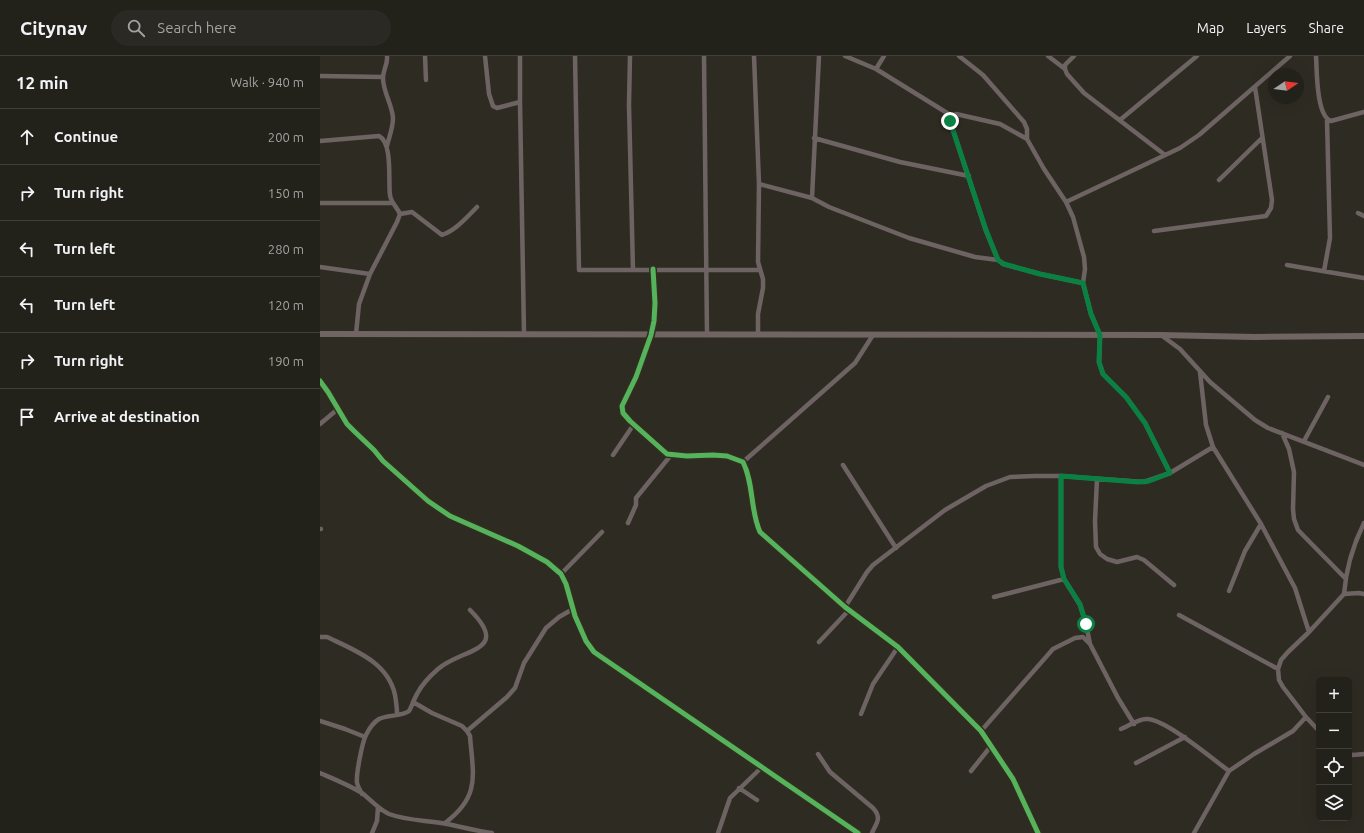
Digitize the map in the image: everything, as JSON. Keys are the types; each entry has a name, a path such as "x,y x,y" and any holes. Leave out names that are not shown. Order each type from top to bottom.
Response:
{"main road":[{"path":"320,334 1161,335 1254,337 1364,336"}],"street":[{"path":"387,56 387,64 383,77 385,90 393,117 387,146 390,194 392,203 400,214"},
{"path":"425,56 426,80"},
{"path":"485,56 489,94 493,106 497,108 520,102"},
{"path":"520,56 524,334"},
{"path":"575,56 579,270 760,270"},
{"path":"630,56 629,106 633,270"},
{"path":"704,56 707,335"},
{"path":"754,56 759,184 758,262 763,279 763,288 758,314 758,334"},
{"path":"812,198 819,56"},
{"path":"845,56 876,69 952,116 956,114 1000,124 1027,139"},
{"path":"876,69 884,56"},
{"path":"959,56 983,75 1020,116 1027,128 1027,139 1044,169 1066,202 1073,217 1084,257 1085,269 1083,283 1091,314 1100,335 1099,362 1103,374 1126,397 1145,423 1170,473"},
{"path":"1048,56 1065,69 1067,74 1084,93 1166,155"},
{"path":"1065,69 1065,65 1074,56"},
{"path":"1120,120 1197,56"},
{"path":"1066,202 1180,148 1199,135 1290,56"},
{"path":"1316,56 1318,91 1324,114 1328,120 1330,238 1324,271"},
{"path":"320,76 383,77"},
{"path":"1154,231 1266,216 1271,208 1272,200 1255,87"},
{"path":"1328,120 1331,121 1364,112"},
{"path":"952,116 950,121 986,230 998,260"},
{"path":"320,141 378,136 383,138 387,146"},
{"path":"814,138 900,162 969,176"},
{"path":"1219,180 1262,138"},
{"path":"759,184 812,198 829,207 909,238 975,257 998,260 1004,264 1040,274 1083,283"},
{"path":"320,203 392,203"},
{"path":"400,214 412,212 442,235 459,225 477,208"},
{"path":"1358,213 1364,216"},
{"path":"356,334 359,304 370,274 400,214"},
{"path":"1287,265 1364,278"},
{"path":"320,267 370,274"},
{"path":"653,269 655,303 654,321 651,335 636,377 622,406 624,413 667,454 688,456 727,456 743,462 747,470 756,521 760,532 847,609 898,647 981,731 1013,779 1038,833"},
{"path":"743,462 855,362 873,335"},
{"path":"1161,335 1180,349 1200,372 1255,420 1268,428 1364,465"},
{"path":"1200,372 1206,425 1213,447 1261,524 1295,588 1309,632"},
{"path":"320,381 347,424 374,450 383,462 432,504 450,516 524,549 547,562 561,574 586,641 594,652 858,833"},
{"path":"1304,441 1328,397"},
{"path":"320,424 338,409"},
{"path":"613,455 634,424"},
{"path":"1282,433 1289,449 1294,472 1293,509 1294,519 1298,530 1345,578"},
{"path":"819,642 847,609 867,572 873,565 945,510 986,486 1010,477 1035,476 1061,476 1144,482 1170,473 1213,447"},
{"path":"628,523 636,505 636,498 671,455"},
{"path":"843,465 896,548"},
{"path":"1061,476 1061,567 1064,579 1080,604 1090,644 1118,698 1134,724"},
{"path":"1098,479 1095,521 1096,547 1100,554 1107,559 1117,562 1137,557 1144,560 1174,585"},
{"path":"1316,728 1306,717 1279,680 1278,669 1281,660 1344,594 1345,578 1351,555 1364,523"},
{"path":"1229,591 1245,551 1261,524"},
{"path":"561,574 602,532"},
{"path":"994,597 1064,579"},
{"path":"1344,594 1364,594"},
{"path":"467,731 507,698 515,688 524,663 546,628 552,622 574,609"},
{"path":"362,794 357,781 358,766 365,736 374,723 380,718 406,713 428,679 442,666 453,659 482,645 487,637 481,621 470,610"},
{"path":"1179,615 1278,669"},
{"path":"320,637 327,637 372,660 382,670 390,682 395,694 398,714"},
{"path":"981,731 1053,649 1075,638 1083,637 1090,644"},
{"path":"861,714 873,684 898,647"},
{"path":"413,702 432,713 462,726 470,736 473,780 468,799 454,817 445,823"},
{"path":"1194,833 1229,772 1254,754 1293,731 1306,717"},
{"path":"1121,729 1148,718 1154,720 1185,737 1229,772"},
{"path":"320,721 345,728 365,736"},
{"path":"1136,763 1185,737"},
{"path":"971,771 991,746"},
{"path":"818,754 830,772 877,813 879,820 872,833"},
{"path":"1352,755 1364,754"},
{"path":"718,833 730,798 762,767"},
{"path":"320,773 349,786 388,813 407,819 445,823 492,833"},
{"path":"739,788 757,800"},
{"path":"372,833 378,821 378,807"}],"cycle path":[{"path":"653,269 655,303 654,321 651,335 636,377 622,406 623,413 667,454 687,456 727,456 743,462 749,479 755,515 760,532 845,607 898,647 981,731 1013,779 1038,833"},
{"path":"320,381 347,424 374,450 383,461 428,501 450,516 518,546 547,562 561,574 566,584 575,616 586,641 594,652 858,833"}],"route":[{"path":"950,121 986,230 998,260 1004,264 1040,274 1083,283 1091,314 1100,335 1099,362 1103,374 1126,397 1145,423 1170,473 1144,482 1061,476 1061,567 1064,579 1080,604 1086,624"}]}
